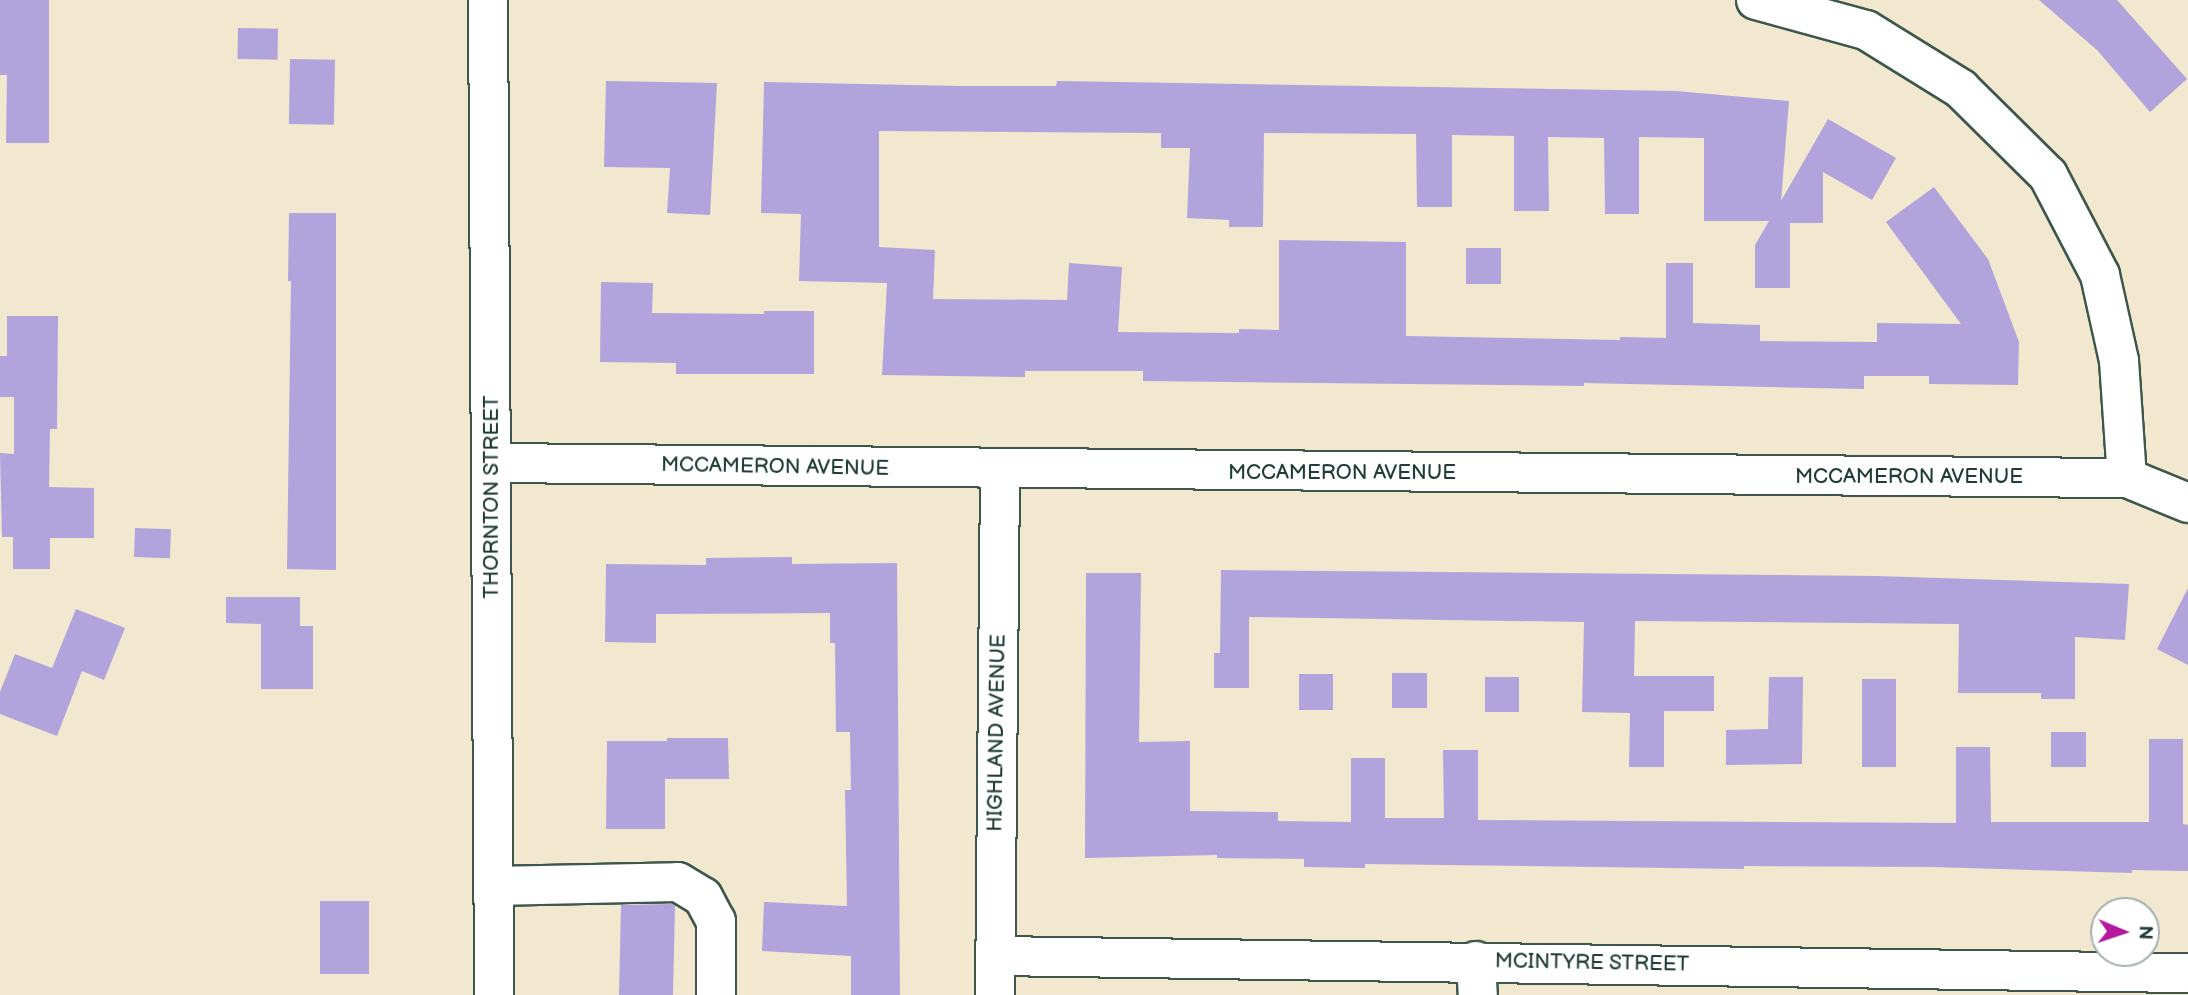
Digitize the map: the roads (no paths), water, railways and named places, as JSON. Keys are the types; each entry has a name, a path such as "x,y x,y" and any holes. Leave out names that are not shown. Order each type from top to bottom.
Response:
{"street":[{"name":"THORNTON STREET","path":"488,0 494,995"},
{"path":"1756,0 1866,30 1961,89 2048,174 2100,275 2119,361 2127,478"},
{"name":"MCCAMERON AVENUE","path":"492,463 1000,470 2127,478 2188,503"},
{"name":"HIGHLAND AVENUE","path":"995,995 1000,470"},
{"path":"494,886 678,882 703,897 716,921 716,995"},
{"name":"MCINTYRE STREET","path":"995,956 1477,978 2188,973"}]}
